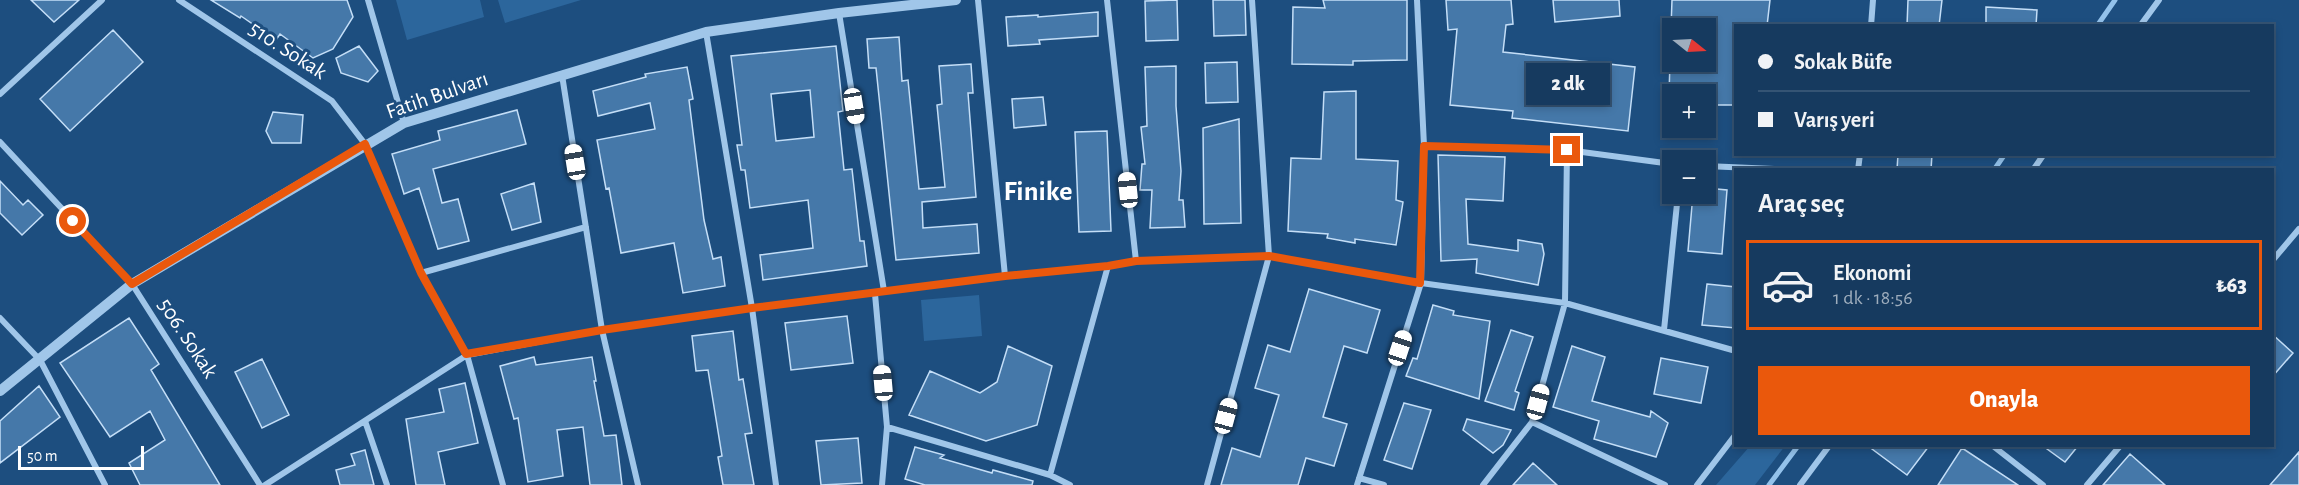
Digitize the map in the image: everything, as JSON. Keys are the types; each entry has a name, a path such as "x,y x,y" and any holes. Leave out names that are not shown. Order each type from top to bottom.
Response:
{"street":[{"path":"0,94 102,0"},
{"name":"510. Sokak","path":"178,0 332,101 365,144 421,273 466,354 503,485"},
{"path":"368,0 404,123"},
{"name":"Fatih Bulvarı","path":"0,391 132,284 404,123 706,32 839,13 956,0"},
{"path":"978,0 1005,276"},
{"path":"1107,0 1136,261"},
{"path":"1207,485 1269,256 1252,0"},
{"path":"1384,485 1358,482 1420,283 1424,146 1417,0"},
{"path":"1871,24 1873,0"},
{"path":"2141,24 2159,0"},
{"path":"839,13 884,291"},
{"path":"706,32 752,308 776,485"},
{"path":"561,74 602,330 638,485"},
{"name":"506. Sokak","path":"0,142 132,284 260,485"},
{"path":"1424,146 1567,150 1662,163"},
{"path":"1483,485 1533,422 1565,303 1567,150"},
{"path":"1716,166 1751,168"},
{"path":"1664,330 1677,204"},
{"path":"421,273 586,227"},
{"path":"2274,259 2299,229"},
{"path":"265,485 466,354 602,330 752,308 1136,261 1269,256 1420,283 1565,303 1734,350"},
{"path":"1050,475 1108,266"},
{"path":"875,294 887,427 882,485"},
{"path":"0,318 40,360 105,485"},
{"path":"365,421 387,485"},
{"path":"1533,422 1665,485"},
{"path":"887,427 1050,475 1070,485"},
{"path":"1697,485 1734,438"},
{"path":"1800,485 1828,447"},
{"path":"1994,447 2043,485"},
{"path":"2087,485 2119,447"}],"shaded area":[{"path":"396,0 480,0 484,17 407,40"},
{"path":"498,0 581,0 505,23"},
{"path":"979,295 982,336 924,341 921,300"},
{"path":"1749,447 1784,447 1755,485 1716,485"}],"building":[{"path":"31,0 79,0 54,22"},
{"path":"211,0 347,0 353,17 333,49 313,58 280,34 276,40 241,16 240,18"},
{"path":"1177,0 1178,40 1146,41 1145,1"},
{"path":"1213,0 1245,0 1246,35 1214,36"},
{"path":"1323,0 1407,0 1407,60 1353,61 1353,65 1292,64 1293,7 1325,8"},
{"path":"1446,0 1511,0 1513,24 1506,25 1503,52 1635,67 1628,131 1512,118 1513,111 1450,105 1457,29 1448,30"},
{"path":"1553,0 1619,0 1620,16 1555,22"},
{"path":"1672,0 1770,0 1767,24 1734,24 1734,105 1716,105 1716,84 1669,84 1670,72 1716,72 1716,18 1671,18"},
{"path":"1908,0 1942,0 1939,24 1907,24"},
{"path":"1986,7 2037,10 2036,24 1986,24"},
{"path":"1098,12 1098,36 1039,40 1040,44 1008,46 1006,17"},
{"path":"113,30 143,62 70,131 40,99"},
{"path":"899,37 902,81 908,80 919,189 945,187 937,105 942,104 939,66 971,64 973,93 968,93 976,197 922,202 923,228 977,224 979,253 896,260 876,68 869,68 867,39"},
{"path":"359,46 378,71 368,82 341,73 336,58"},
{"path":"836,46 843,111 838,112 844,170 852,169 860,241 864,241 867,266 763,280 760,255 813,248 808,200 750,208 745,170 741,170 737,145 742,145 731,56","holes":["810,90 814,137 776,141 771,94"]},
{"path":"1237,62 1238,102 1206,103 1205,63"},
{"path":"1176,66 1176,106 1181,171 1179,200 1183,200 1185,227 1150,228 1152,190 1140,190 1142,164 1145,164 1141,127 1147,126 1145,67"},
{"path":"687,67 693,99 689,100 704,220 713,259 721,257 725,286 683,293 674,243 621,253 597,140 655,129 650,103 598,116 593,91 646,77 645,74"},
{"path":"1356,91 1356,159 1398,161 1396,200 1403,202 1396,245 1355,239 1355,243 1327,238 1328,234 1288,231 1291,158 1321,159 1324,92"},
{"path":"1043,97 1046,125 1014,128 1012,99"},
{"path":"517,110 526,144 433,169 442,203 458,199 469,241 438,249 419,188 404,194 392,154 440,140 438,131"},
{"path":"273,112 303,115 301,143 272,143 266,131"},
{"path":"1239,119 1241,223 1204,224 1203,128"},
{"path":"1107,131 1111,231 1079,232 1075,132"},
{"path":"1438,155 1505,157 1503,201 1466,199 1468,244 1518,251 1518,240 1542,244 1544,254 1538,285 1476,273 1477,259 1441,261"},
{"path":"1898,156 1932,156 1931,168 1897,168"},
{"path":"0,181 23,205 28,200 43,215 22,235 0,213"},
{"path":"534,183 541,222 512,230 501,194"},
{"path":"1716,189 1727,190 1722,254 1688,251 1692,204 1716,204"},
{"path":"1707,284 1734,287 1734,328 1702,325"},
{"path":"1309,289 1380,310 1367,353 1344,346 1323,417 1347,424 1334,466 1306,458 1298,485 1221,485 1232,448 1260,457 1279,395 1255,388 1268,345 1290,352"},
{"path":"1433,305 1454,311 1453,315 1490,321 1479,399 1406,376 1413,358 1417,359"},
{"path":"847,316 853,363 791,370 785,323"},
{"path":"129,318 159,364 151,370 220,485 140,485 129,463 165,440 150,411 110,437 60,363"},
{"path":"1511,330 1533,337 1515,391 1519,393 1514,410 1485,401"},
{"path":"733,331 739,380 743,379 752,433 745,434 754,485 723,485 718,457 722,456 708,370 696,371 692,336"},
{"path":"2274,336 2293,353 2274,375"},
{"path":"1008,346 1052,366 1037,425 986,441 909,415 930,371 980,393 997,382"},
{"path":"1572,346 1605,357 1592,401 1650,417 1651,411 1668,423 1656,457 1594,439 1599,421 1553,407"},
{"path":"534,357 536,365 592,357 604,436 616,435 622,485 590,485 583,427 557,430 563,476 528,482 518,418 514,419 500,366"},
{"path":"1661,358 1708,367 1701,403 1654,394"},
{"path":"262,359 289,415 262,428 235,372"},
{"path":"465,383 478,443 438,452 445,485 416,485 406,419 444,412 439,389"},
{"path":"39,386 60,417 0,463 0,421"},
{"path":"1404,403 1431,410 1412,469 1384,460"},
{"path":"1467,419 1511,430 1503,445 1493,453 1463,430"},
{"path":"858,438 862,483 821,485 816,441"},
{"path":"915,447 944,455 940,458 992,473 993,470 1033,481 1032,485 925,485 905,479"},
{"path":"1869,447 1928,447 1907,475"},
{"path":"2044,447 2077,447 2065,462"},
{"path":"1962,448 2018,485 1938,485"},
{"path":"365,450 374,485 340,485 336,470 355,465 351,454"},
{"path":"2299,452 2299,485 2270,485"},
{"path":"2130,454 2165,485 2103,485"},
{"path":"1533,463 1557,485 1513,485"}],"waterway":[{"path":"2098,24 2115,0"},
{"path":"1995,168 2004,156"},
{"path":"1769,485 1797,447"}],"district":[{"name":"Finike","path":"1038,192"}],"route":[{"path":"73,221 132,284 365,144 421,273 466,354 602,330 752,308 1136,261 1269,256 1420,283 1424,146 1567,150"}]}
